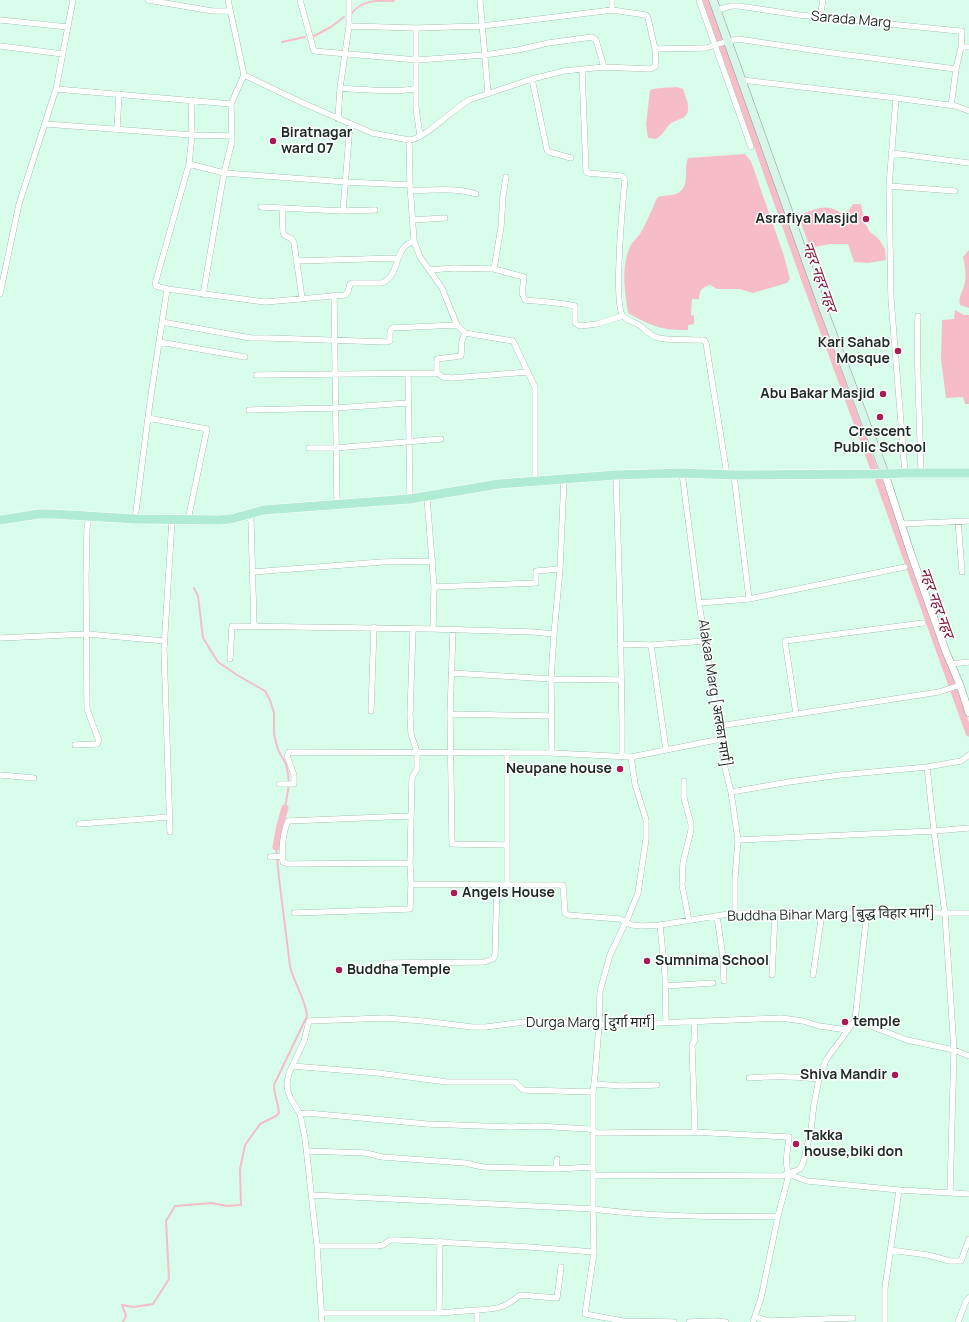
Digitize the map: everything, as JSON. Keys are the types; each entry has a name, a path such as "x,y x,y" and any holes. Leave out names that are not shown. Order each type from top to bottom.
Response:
{"main road":[{"path":"714,0 726,41 742,80 820,300 885,474"},
{"path":"0,520 39,514 135,519 225,520 264,510 410,499 499,484 616,475 682,473 730,475 969,473"}],"street":[{"path":"0,294 19,204 46,124 56,89 73,0"},
{"path":"148,0 212,11 230,11"},
{"path":"203,294 232,136 231,104 244,75 228,0"},
{"path":"300,0 314,51 416,60 484,55 518,50 548,43 592,37 596,40 604,67"},
{"path":"338,119 340,88 349,26 349,0"},
{"path":"480,0 488,93"},
{"path":"612,0 612,10"},
{"path":"699,0 717,44 751,147"},
{"path":"820,18 823,0"},
{"name":"Sarada Marg","path":"717,10 731,6 739,6 820,18 962,31 961,47"},
{"path":"244,75 338,119 372,133 413,140 469,100 532,79 564,71 604,67 650,69 656,66 655,49 646,15 612,10 482,26 416,28 349,26"},
{"path":"0,20 68,27"},
{"path":"416,28 416,108 420,136"},
{"path":"655,49 706,48 726,41 738,39 956,69"},
{"path":"0,46 62,54"},
{"path":"951,106 956,69 961,47 969,47"},
{"path":"582,70 586,171 588,173 622,176 624,179 619,253 620,310 623,316 658,338 704,340 706,343 730,475 749,599"},
{"path":"532,79 547,150 549,152 571,158"},
{"path":"742,80 896,98 951,106 969,111"},
{"path":"340,88 368,90 402,90 416,88"},
{"path":"56,89 231,104"},
{"path":"117,130 119,94"},
{"path":"896,98 889,186 891,299 905,473"},
{"path":"192,100 190,164 155,284 156,286 167,289 265,302 347,294 348,286 352,283 382,283 386,281 392,274 402,248 408,243 414,241"},
{"path":"46,124 192,136 232,136"},
{"path":"344,211 350,124"},
{"path":"409,140 412,220 414,241 420,257 442,288 457,325 465,333 513,341 535,387 535,482"},
{"path":"892,153 969,163"},
{"path":"190,164 224,173 465,191 476,194"},
{"path":"494,269 501,227 502,196 506,178"},
{"path":"889,186 955,191"},
{"path":"261,207 344,211 375,210"},
{"path":"282,208 283,232 284,236 292,239 294,243 302,298"},
{"path":"412,220 445,218"},
{"path":"296,261 398,258"},
{"path":"429,270 455,268 494,269 524,277 522,293 526,300 563,303 575,306 575,323 580,326 596,324 623,316"},
{"path":"135,519 167,289"},
{"path":"334,295 337,504"},
{"path":"918,316 917,372 921,473"},
{"path":"162,322 251,338 387,342 390,341 390,332 392,328 457,325"},
{"path":"437,373 437,359 461,356 462,340 465,333"},
{"path":"159,342 245,357"},
{"path":"256,375 437,373 443,377 452,378 528,372"},
{"path":"408,374 410,499"},
{"path":"249,410 335,408 408,403"},
{"path":"148,418 207,429 188,520"},
{"path":"309,448 336,448 441,439"},
{"name":"Alakaa Marg [अलका मार्ग]","path":"682,473 699,603 720,739 731,792 738,840 735,878 735,913"},
{"path":"885,474 911,554 969,713"},
{"path":"616,475 622,756"},
{"path":"552,752 551,679 560,569 564,479"},
{"path":"427,497 433,561 433,628"},
{"path":"249,514 251,521 254,626"},
{"path":"76,745 97,744 99,741 87,709 86,577 87,528 89,516"},
{"path":"170,832 165,641 172,520"},
{"path":"958,521 962,572"},
{"path":"902,524 969,521"},
{"path":"253,572 382,562 433,561"},
{"path":"699,603 749,599 905,567"},
{"path":"434,587 536,583 536,571 560,569"},
{"path":"796,714 784,641 923,623"},
{"path":"230,659 232,626 433,628 554,634"},
{"path":"371,712 374,627"},
{"path":"294,913 410,909 410,816 412,777 417,768 417,752 411,734 410,715 413,628"},
{"path":"453,630 450,714 452,844 507,844"},
{"path":"0,638 87,634 165,641"},
{"path":"620,644 651,645 705,641"},
{"path":"651,645 666,750"},
{"path":"951,664 969,662"},
{"path":"452,673 551,679 621,680"},
{"path":"719,726 949,690 958,686"},
{"path":"450,714 551,716"},
{"path":"279,784 294,784 294,774 287,756 289,752 552,752 631,756 720,739"},
{"path":"506,886 507,752"},
{"path":"731,792 833,776 927,767 961,761 969,754"},
{"path":"631,756 635,784 646,820 646,827 638,892 626,922 610,954 600,991 599,1025 593,1092 594,1252 586,1314 623,1321 674,1322"},
{"path":"927,767 945,914 954,1050 950,1193"},
{"path":"0,775 34,778"},
{"path":"684,781 684,798 691,824 691,830 683,862 682,885 689,921"},
{"path":"410,816 288,821 285,827 282,856 283,862 288,864 410,863"},
{"path":"79,824 170,817"},
{"path":"738,840 969,828"},
{"path":"270,856 282,856"},
{"name":"Buddha Bihar Marg [बुद्ध विहार मार्ग]","path":"411,884 506,886 563,884 565,912 568,915 620,919 632,925 660,925 735,913 969,913"},
{"path":"386,962 484,962 493,959 495,956 497,885"},
{"path":"593,1175 782,1176 800,1169 803,1163 811,1130 819,1079 826,1060 855,1020 867,912"},
{"path":"772,975 775,913"},
{"path":"813,975 822,913"},
{"path":"717,916 723,958 724,981"},
{"path":"660,925 665,986 666,1023"},
{"path":"665,986 713,983"},
{"name":"Durga Marg [दुर्गा मार्ग]","path":"292,1066 304,1041 309,1021 385,1018 472,1027 546,1021 599,1025 781,1018 848,1030"},
{"path":"855,1020 907,1040 954,1050 969,1056"},
{"path":"694,1022 695,1040 692,1044 695,1133"},
{"path":"322,1322 317,1246 307,1150 300,1114 288,1092 288,1073 292,1066 378,1073 447,1082 515,1082 524,1090 593,1092"},
{"path":"749,1078 790,1076 819,1079"},
{"path":"594,1084 622,1086 657,1085"},
{"path":"300,1114 307,1112 428,1124 511,1127 536,1126 593,1130 598,1133 695,1133 790,1138 786,1162 786,1168 789,1174 778,1216 761,1298 754,1320 769,1321 853,1318"},
{"path":"307,1150 366,1152 382,1157 465,1164 483,1167 556,1169 593,1167"},
{"path":"556,1169 557,1160"},
{"path":"789,1174 807,1181 899,1190 969,1194"},
{"path":"885,1322 885,1288 899,1190"},
{"path":"312,1194 593,1209 613,1212 733,1217 778,1216"},
{"path":"890,1250 928,1255 950,1261 961,1261 969,1239"},
{"path":"317,1246 377,1246 383,1245 390,1240 440,1241 594,1252"},
{"path":"439,1313 440,1241"},
{"path":"322,1313 439,1313 492,1309 509,1304 520,1295 557,1298 560,1267"},
{"path":"958,1322 966,1300 969,1298"},
{"path":"477,1310 477,1322"},
{"path":"689,1322 726,1322"}],"shaded area":[{"path":"677,87 683,89 688,105 688,112 683,118 671,123 656,139 648,138 646,125 650,90"},
{"path":"745,154 751,161 784,256 790,279 787,283 753,293 739,289 717,289 710,285 703,288 700,292 699,299 692,299 691,315 694,316 694,324 688,325 688,330 663,328 643,321 628,313 624,281 625,264 630,246 640,234 657,198 672,195 682,190 686,182 686,167 688,158"},
{"path":"853,204 861,204 865,223 870,232 878,238 885,249 886,260 868,263 854,262 848,244 830,244 810,248 801,223 802,214 822,208 831,208 841,213 849,210"},
{"path":"969,250 969,308 960,305 960,295 965,279 963,257"},
{"path":"955,310 964,315 969,315 969,404 965,404 963,397 946,398 941,359 942,320 954,319"}],"waterway":[{"path":"351,14 355,9 365,3 394,0"},
{"name":"नहर नहर नहर","path":"706,0 802,272 875,472"},
{"path":"314,36 331,27 344,17"},
{"path":"282,42 305,37"},
{"name":"नहर नहर नहर","path":"879,481 969,733"},
{"path":"194,588 198,596 203,638 218,662 265,691 270,700 274,713 274,734 278,750 286,764 288,774 289,784 285,808"},
{"path":"276,847 285,808"},
{"path":"123,1322 126,1316 122,1305 134,1307 153,1304 169,1279 166,1221 175,1206 212,1203 227,1206 241,1205 240,1169 245,1145 260,1124 279,1113 274,1085 307,1016 304,1003 290,966 276,847"}],"place":[{"name":"Biratnagar ward 07","path":"273,141"},
{"name":"Asrafiya Masjid","path":"866,219"},
{"name":"Kari Sahab Mosque","path":"898,351"},
{"name":"Abu Bakar Masjid","path":"883,394"},
{"name":"Crescent Public School","path":"880,417"},
{"name":"Neupane house","path":"620,769"},
{"name":"Angels House","path":"454,893"},
{"name":"Sumnima School","path":"647,961"},
{"name":"Buddha Temple","path":"339,970"},
{"name":"temple","path":"845,1022"},
{"name":"Shiva Mandir","path":"895,1075"},
{"name":"Takka house,biki don","path":"796,1144"}]}
